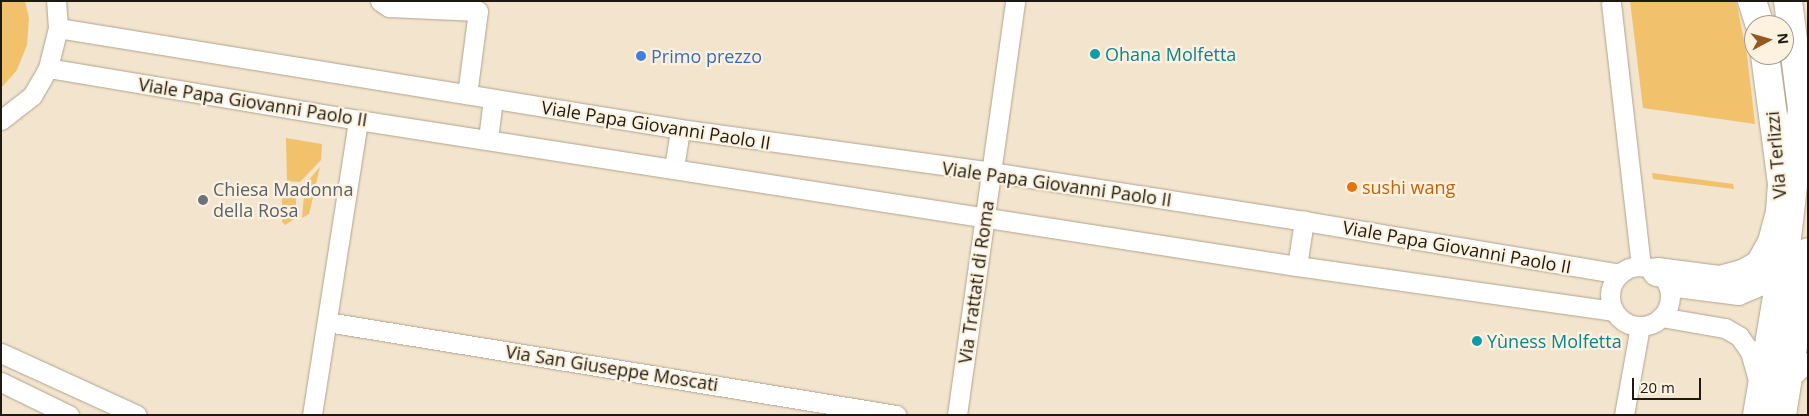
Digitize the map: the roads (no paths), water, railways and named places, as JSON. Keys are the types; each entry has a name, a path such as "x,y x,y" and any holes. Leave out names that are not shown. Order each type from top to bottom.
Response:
{"main road":[{"path":"1752,1 1757,15"},
{"path":"1788,1 1796,15 1808,25"},
{"path":"1759,405 1781,277 1802,109 1788,1"},
{"name":"Via Terlizzi","path":"1655,275 1720,280 1735,276 1760,264 1772,242 1780,212 1782,184 1766,65"},
{"path":"1782,415 1808,252"},
{"path":"1796,320 1808,284"}],"street":[{"path":"1,120 32,96 48,68 58,28 56,1"},
{"path":"380,1 388,7 478,11 467,94"},
{"name":"Via Trattati di Roma","path":"957,415 1015,1"},
{"path":"1611,3 1655,275 1669,302 1661,317"},
{"name":"Viale Papa Giovanni Paolo II","path":"58,28 680,129 992,172 1304,221 1620,274"},
{"name":"Viale Papa Giovanni Paolo II","path":"48,68 358,120 1297,266 1613,311"},
{"path":"488,139 493,99"},
{"path":"312,415 358,120"},
{"path":"674,168 680,129"},
{"path":"1297,266 1304,221"},
{"path":"1759,405 1750,352 1739,336 1725,328 1661,317 1640,326 1624,322 1613,311 1610,291 1620,274 1655,275 1738,295 1781,277"},
{"name":"Via San Giuseppe Moscati","path":"327,322 896,415"},
{"path":"1624,415 1640,326"},
{"path":"1,353 137,415"},
{"path":"1788,380 1808,362"},
{"path":"1,382 69,415"}],"place":[{"name":"Ohana Molfetta","path":"1095,54"},
{"name":"Primo prezzo","path":"641,56"},
{"name":"sushi wang","path":"1352,187"},
{"name":"Chiesa Madonna della Rosa","path":"203,200"},
{"name":"Yùness Molfetta","path":"1477,341"}]}
